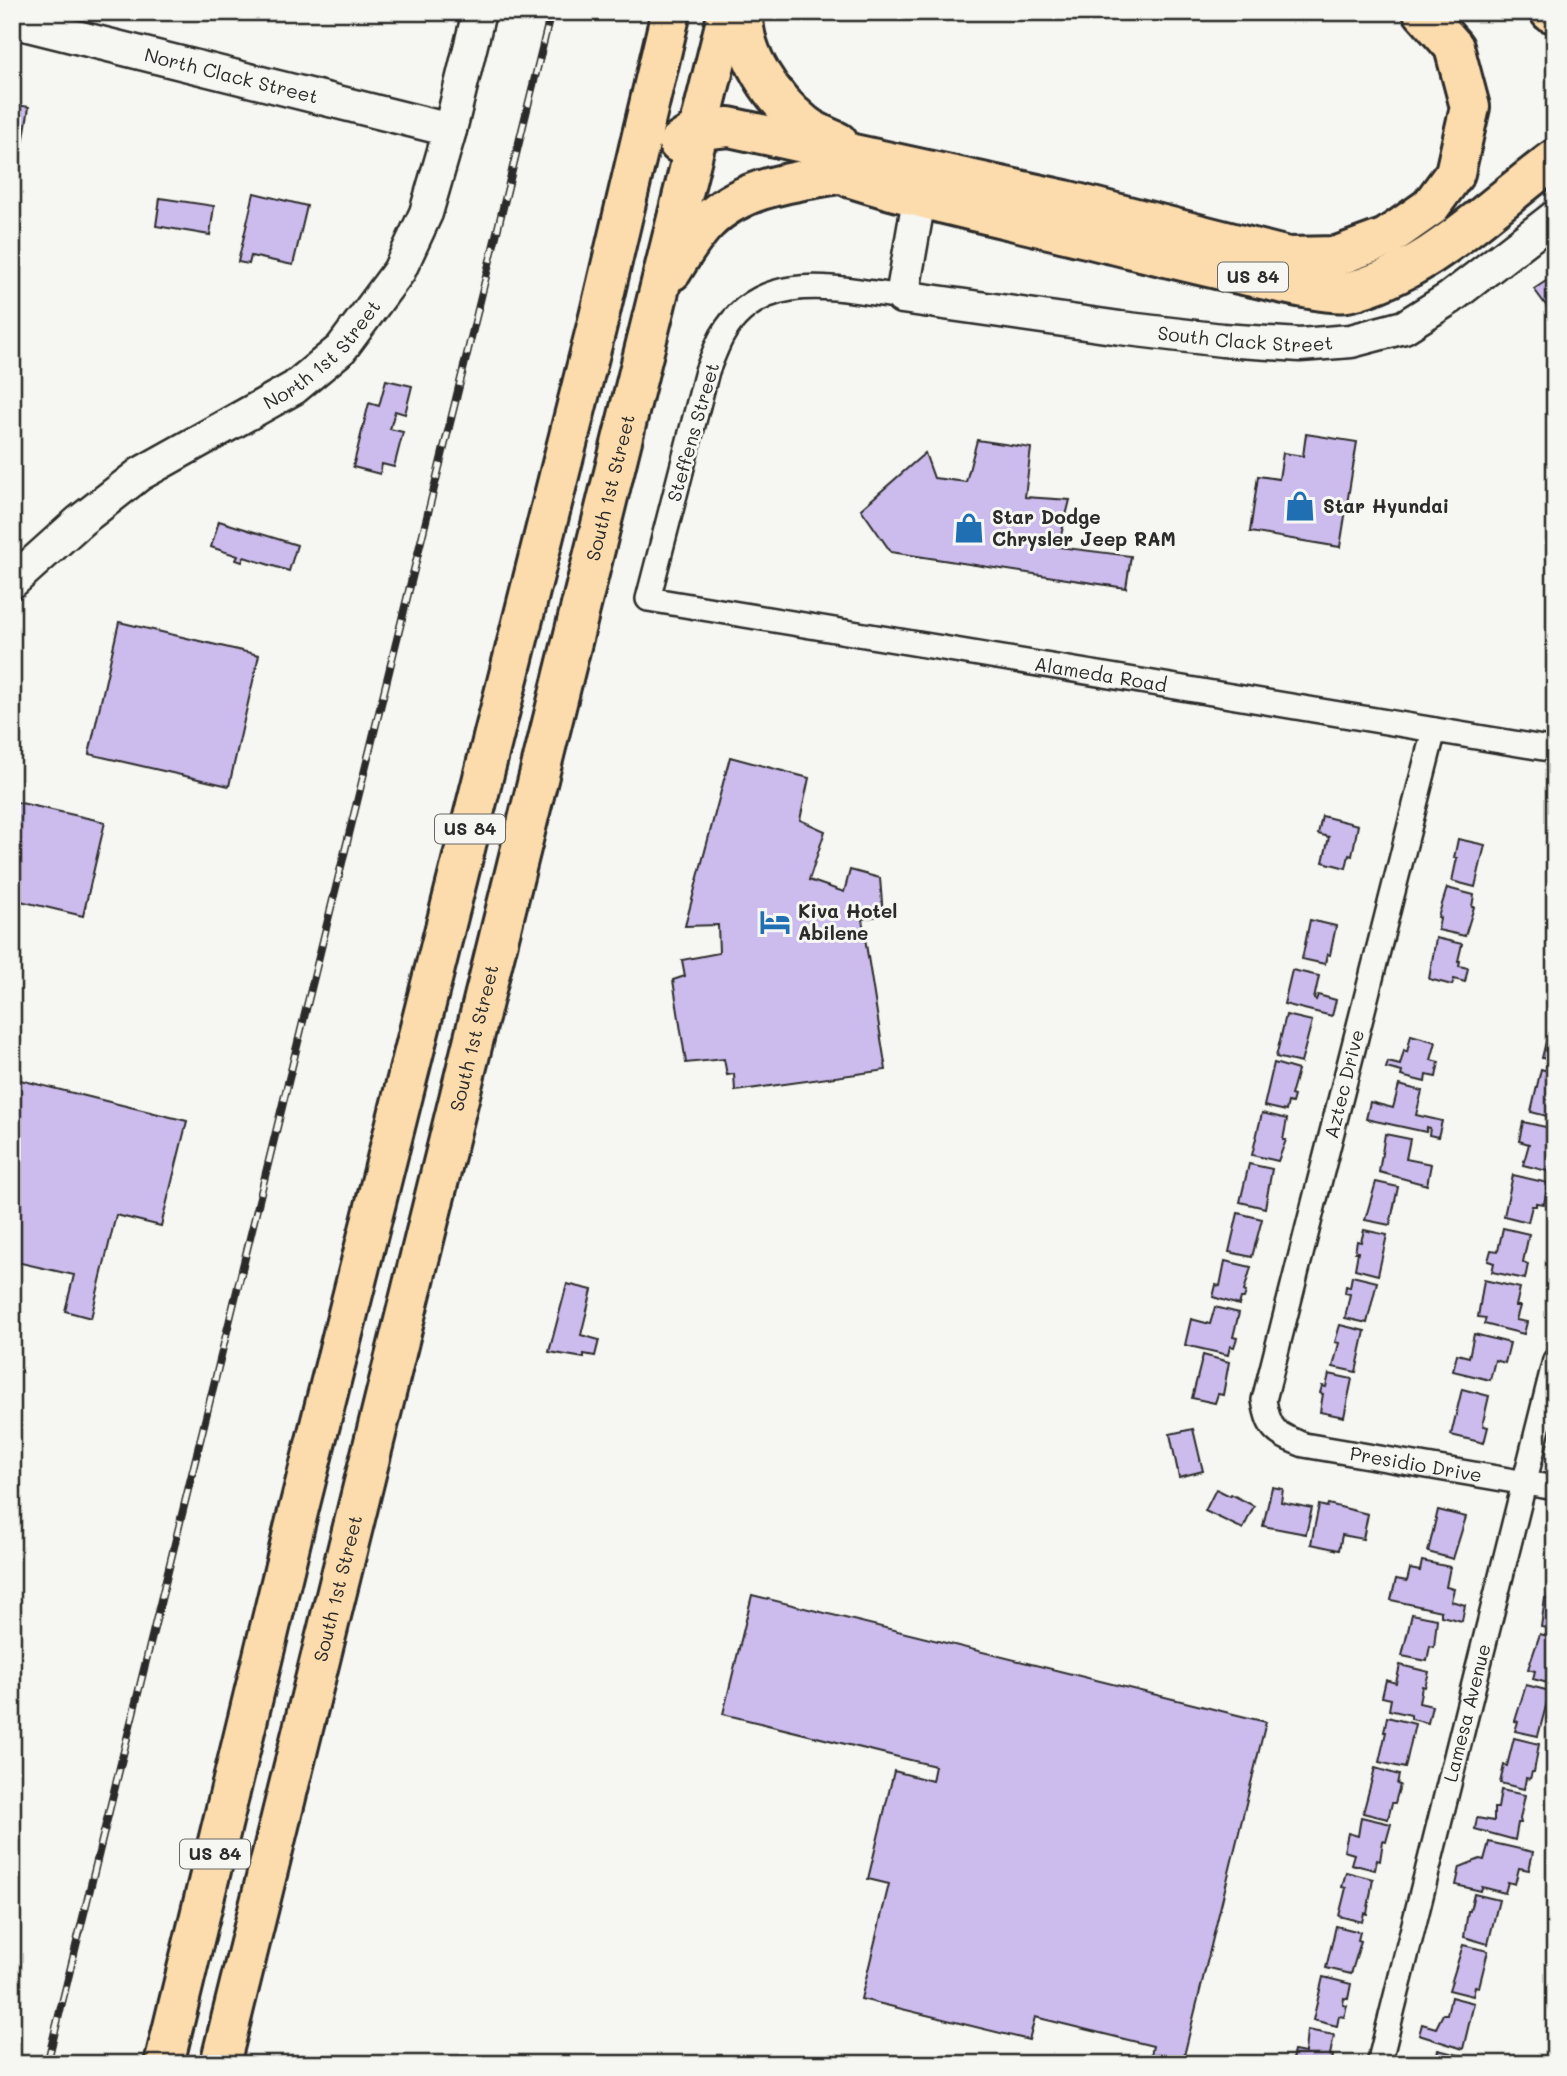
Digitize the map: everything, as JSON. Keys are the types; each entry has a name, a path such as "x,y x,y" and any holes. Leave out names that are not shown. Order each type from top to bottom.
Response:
{"highway":[{"name":"US 84","path":"164,2064 299,1508 598,321 671,12"},
{"path":"686,12 679,90 682,111 698,130 722,145 838,174"},
{"name":"South 1st Street","path":"220,2064 728,12"},
{"path":"743,12 753,60 776,97 806,126 921,185 1065,200 1288,257 1337,256 1386,238 1430,207 1455,173 1470,107 1454,47 1423,12"},
{"path":"598,321 648,183 663,158 680,141 698,130 729,127 878,161"},
{"name":"US 84","path":"659,290 707,221 738,200 765,187 838,174 921,185 1083,237 1164,258 1344,293 1409,270 1555,159"},
{"path":"358,1276 412,1287"}],"main road":[{"name":"North 1st Street","path":"12,582 80,521 140,474 294,388 341,349 399,271 426,213 479,12"},
{"name":"North Clack Street","path":"12,21 450,130"},
{"path":"902,297 921,185"},
{"name":"South Clack Street","path":"902,297 1222,340 1300,345 1351,341 1404,327 1450,298 1555,217"}],"street":[{"name":"Steffens Street","path":"648,599 707,371 723,335 747,307 778,290 805,286 902,297"},
{"name":"Alameda Road","path":"648,599 1555,750"},
{"name":"Aztec Drive","path":"1278,1435 1267,1418 1264,1400 1434,730"},
{"name":"Lamesa Avenue","path":"1379,2064 1555,1360"},
{"name":"Presidio Drive","path":"1278,1435 1304,1445 1555,1488"}],"building":[{"path":"12,104 29,107 12,212"},
{"path":"254,193 307,206 293,265 251,256 249,264 238,262"},
{"path":"160,198 214,206 210,235 156,226"},
{"path":"1555,275 1555,304 1548,308 1534,289"},
{"path":"386,380 412,386 405,414 395,411 390,429 403,432 394,467 382,464 380,474 353,467 369,403 379,406"},
{"name":"Star Hyundai","path":"1306,434 1357,442 1340,547 1250,532 1258,476 1279,479 1283,453 1303,456"},
{"name":"Star Dodge Chrysler Jeep RAM","path":"977,440 1031,448 1025,497 1070,500 1058,547 1131,556 1126,588 891,552 861,509 925,453 934,478 966,482"},
{"path":"219,521 297,545 289,571 244,557 242,562 236,560 238,556 211,547"},
{"path":"119,622 259,655 229,786 89,754"},
{"name":"Kiva Hotel Abilene","path":"730,757 809,778 800,820 825,831 809,880 844,892 850,870 880,878 883,915 862,919 886,1070 735,1091 734,1074 727,1075 724,1059 686,1063 673,980 685,976 682,960 719,953 718,925 685,926"},
{"path":"12,801 105,822 83,916 12,899"},
{"path":"1322,816 1358,825 1352,856 1349,855 1346,868 1323,862 1329,837 1318,834"},
{"path":"1458,839 1485,845 1475,887 1452,881"},
{"path":"1447,888 1474,895 1474,907 1465,936 1438,930 1438,917"},
{"path":"1310,920 1336,926 1330,955 1327,954 1325,964 1302,959"},
{"path":"1436,938 1462,944 1458,961 1459,966 1468,968 1465,982 1454,979 1452,985 1429,979"},
{"path":"1292,970 1319,976 1314,999 1316,1000 1318,995 1336,1000 1332,1016 1284,1004"},
{"path":"1286,1015 1312,1021 1301,1063 1276,1057"},
{"path":"1552,1017 1555,1017 1555,1061 1542,1058"},
{"path":"1411,1035 1436,1042 1431,1060 1439,1062 1436,1077 1426,1075 1425,1082 1401,1076 1402,1072 1386,1068 1388,1062 1400,1065"},
{"path":"1274,1063 1298,1070 1291,1095 1294,1096 1292,1103 1288,1102 1286,1111 1264,1106"},
{"path":"1541,1069 1555,1073 1555,1118 1531,1112"},
{"path":"12,1078 187,1121 161,1226 116,1215 91,1318 65,1311 74,1275 12,1261"},
{"path":"1399,1085 1422,1091 1416,1115 1442,1121 1438,1137 1429,1135 1430,1128 1427,1127 1426,1132 1366,1119 1370,1102 1393,1108"},
{"path":"1262,1113 1287,1119 1283,1140 1286,1140 1278,1161 1252,1155"},
{"path":"1523,1122 1555,1129 1555,1146 1551,1161 1555,1162 1555,1173 1523,1165 1529,1144 1519,1141"},
{"path":"1385,1134 1410,1139 1406,1159 1431,1164 1427,1185 1379,1172"},
{"path":"1249,1164 1272,1169 1265,1208 1240,1202"},
{"path":"1513,1175 1548,1183 1544,1204 1536,1203 1536,1206 1532,1206 1528,1222 1504,1216"},
{"path":"1376,1182 1398,1187 1390,1225 1365,1220"},
{"path":"1238,1213 1262,1219 1252,1257 1229,1252"},
{"path":"1503,1228 1529,1234 1523,1262 1528,1264 1525,1279 1492,1272 1494,1263 1488,1261 1491,1250 1498,1251"},
{"path":"1364,1230 1387,1235 1378,1275 1355,1269 1357,1241 1361,1242"},
{"path":"1225,1261 1251,1267 1244,1291 1246,1292 1239,1305 1213,1297 1216,1285 1220,1286"},
{"path":"1352,1276 1377,1282 1367,1323 1345,1318 1350,1294 1345,1293 1346,1286 1350,1287"},
{"path":"1484,1280 1520,1288 1516,1306 1520,1306 1516,1320 1527,1322 1524,1334 1484,1324 1486,1318 1478,1317"},
{"path":"567,1284 592,1290 581,1335 599,1340 595,1356 584,1354 584,1358 549,1352"},
{"path":"1215,1307 1239,1313 1233,1337 1237,1338 1234,1347 1230,1346 1228,1355 1185,1345 1191,1319 1210,1324"},
{"path":"1340,1325 1365,1331 1356,1372 1333,1367 1339,1343 1335,1342"},
{"path":"1474,1334 1510,1343 1505,1363 1495,1360 1490,1380 1453,1371 1457,1354 1469,1357"},
{"path":"1203,1355 1229,1362 1223,1395 1218,1394 1215,1403 1192,1398"},
{"path":"1329,1374 1352,1379 1344,1417 1320,1412 1323,1394 1320,1393 1322,1386 1326,1387"},
{"path":"1462,1389 1489,1396 1483,1422 1484,1426 1488,1427 1484,1443 1451,1435"},
{"path":"1193,1429 1203,1471 1179,1477 1170,1434"},
{"path":"1272,1487 1283,1489 1281,1502 1312,1508 1306,1534 1263,1526"},
{"path":"1216,1489 1254,1506 1243,1529 1205,1511"},
{"path":"1328,1504 1368,1514 1363,1539 1342,1535 1339,1550 1311,1544 1319,1505 1327,1507"},
{"path":"1438,1510 1466,1517 1453,1559 1428,1552"},
{"path":"1422,1561 1450,1567 1446,1587 1454,1589 1451,1601 1465,1605 1462,1621 1441,1616 1441,1611 1391,1600 1396,1579 1407,1581 1410,1569 1420,1571"},
{"path":"1552,1582 1555,1583 1555,1630 1541,1627 1545,1598 1548,1599"},
{"path":"752,1595 1266,1722 1182,2064 1149,2064 1153,2046 1035,2017 1029,2040 861,1999 889,1884 868,1879 894,1771 932,1781 935,1766 723,1714"},
{"path":"1412,1614 1437,1619 1434,1647 1430,1646 1427,1661 1402,1656"},
{"path":"1540,1634 1555,1638 1555,1685 1533,1679 1535,1671 1528,1669"},
{"path":"1400,1665 1429,1672 1425,1687 1422,1686 1419,1703 1432,1706 1428,1723 1411,1719 1411,1715 1389,1710 1391,1699 1382,1697 1386,1680 1396,1683"},
{"path":"1526,1685 1550,1691 1538,1736 1515,1731 1518,1722 1515,1721"},
{"path":"1387,1717 1415,1724 1405,1768 1379,1762"},
{"path":"1514,1738 1539,1744 1534,1772 1530,1779 1526,1778 1524,1789 1500,1783"},
{"path":"1375,1768 1399,1775 1397,1784 1400,1785 1388,1819 1363,1813"},
{"path":"1501,1790 1525,1795 1521,1823 1518,1823 1515,1840 1475,1829 1477,1818 1494,1821 1494,1808 1498,1808"},
{"path":"1361,1817 1391,1824 1375,1870 1351,1864 1354,1854 1344,1851 1348,1833 1358,1836"},
{"path":"1489,1842 1533,1852 1529,1870 1519,1868 1515,1884 1508,1882 1505,1893 1482,1887 1481,1891 1456,1885 1460,1867 1484,1860"},
{"path":"1346,1872 1373,1879 1367,1914 1364,1913 1362,1922 1339,1916 1346,1888 1342,1887"},
{"path":"1474,1894 1499,1900 1488,1944 1464,1937"},
{"path":"1336,1926 1360,1932 1358,1940 1361,1941 1351,1974 1326,1968"},
{"path":"1463,1945 1488,1951 1479,1987 1475,1986 1473,1996 1449,1990"},
{"path":"1323,1977 1351,1984 1348,1999 1344,1998 1343,2005 1347,2006 1344,2017 1339,2016 1337,2026 1313,2020"},
{"path":"1451,1997 1474,2003 1463,2049 1419,2035 1422,2024 1436,2028 1443,2014 1447,2014"},
{"path":"1307,2030 1334,2035 1331,2064 1291,2064 1294,2051 1305,2053"},
{"path":"1438,2050 1462,2056 1460,2064 1434,2064"}],"railway":[{"path":"47,2064 551,12"}],"place":[{"name":"Star Hyundai","path":"1300,506"},
{"name":"Star Dodge Chrysler Jeep RAM","path":"969,528"},
{"name":"Kiva Hotel Abilene","path":"775,922"}]}
